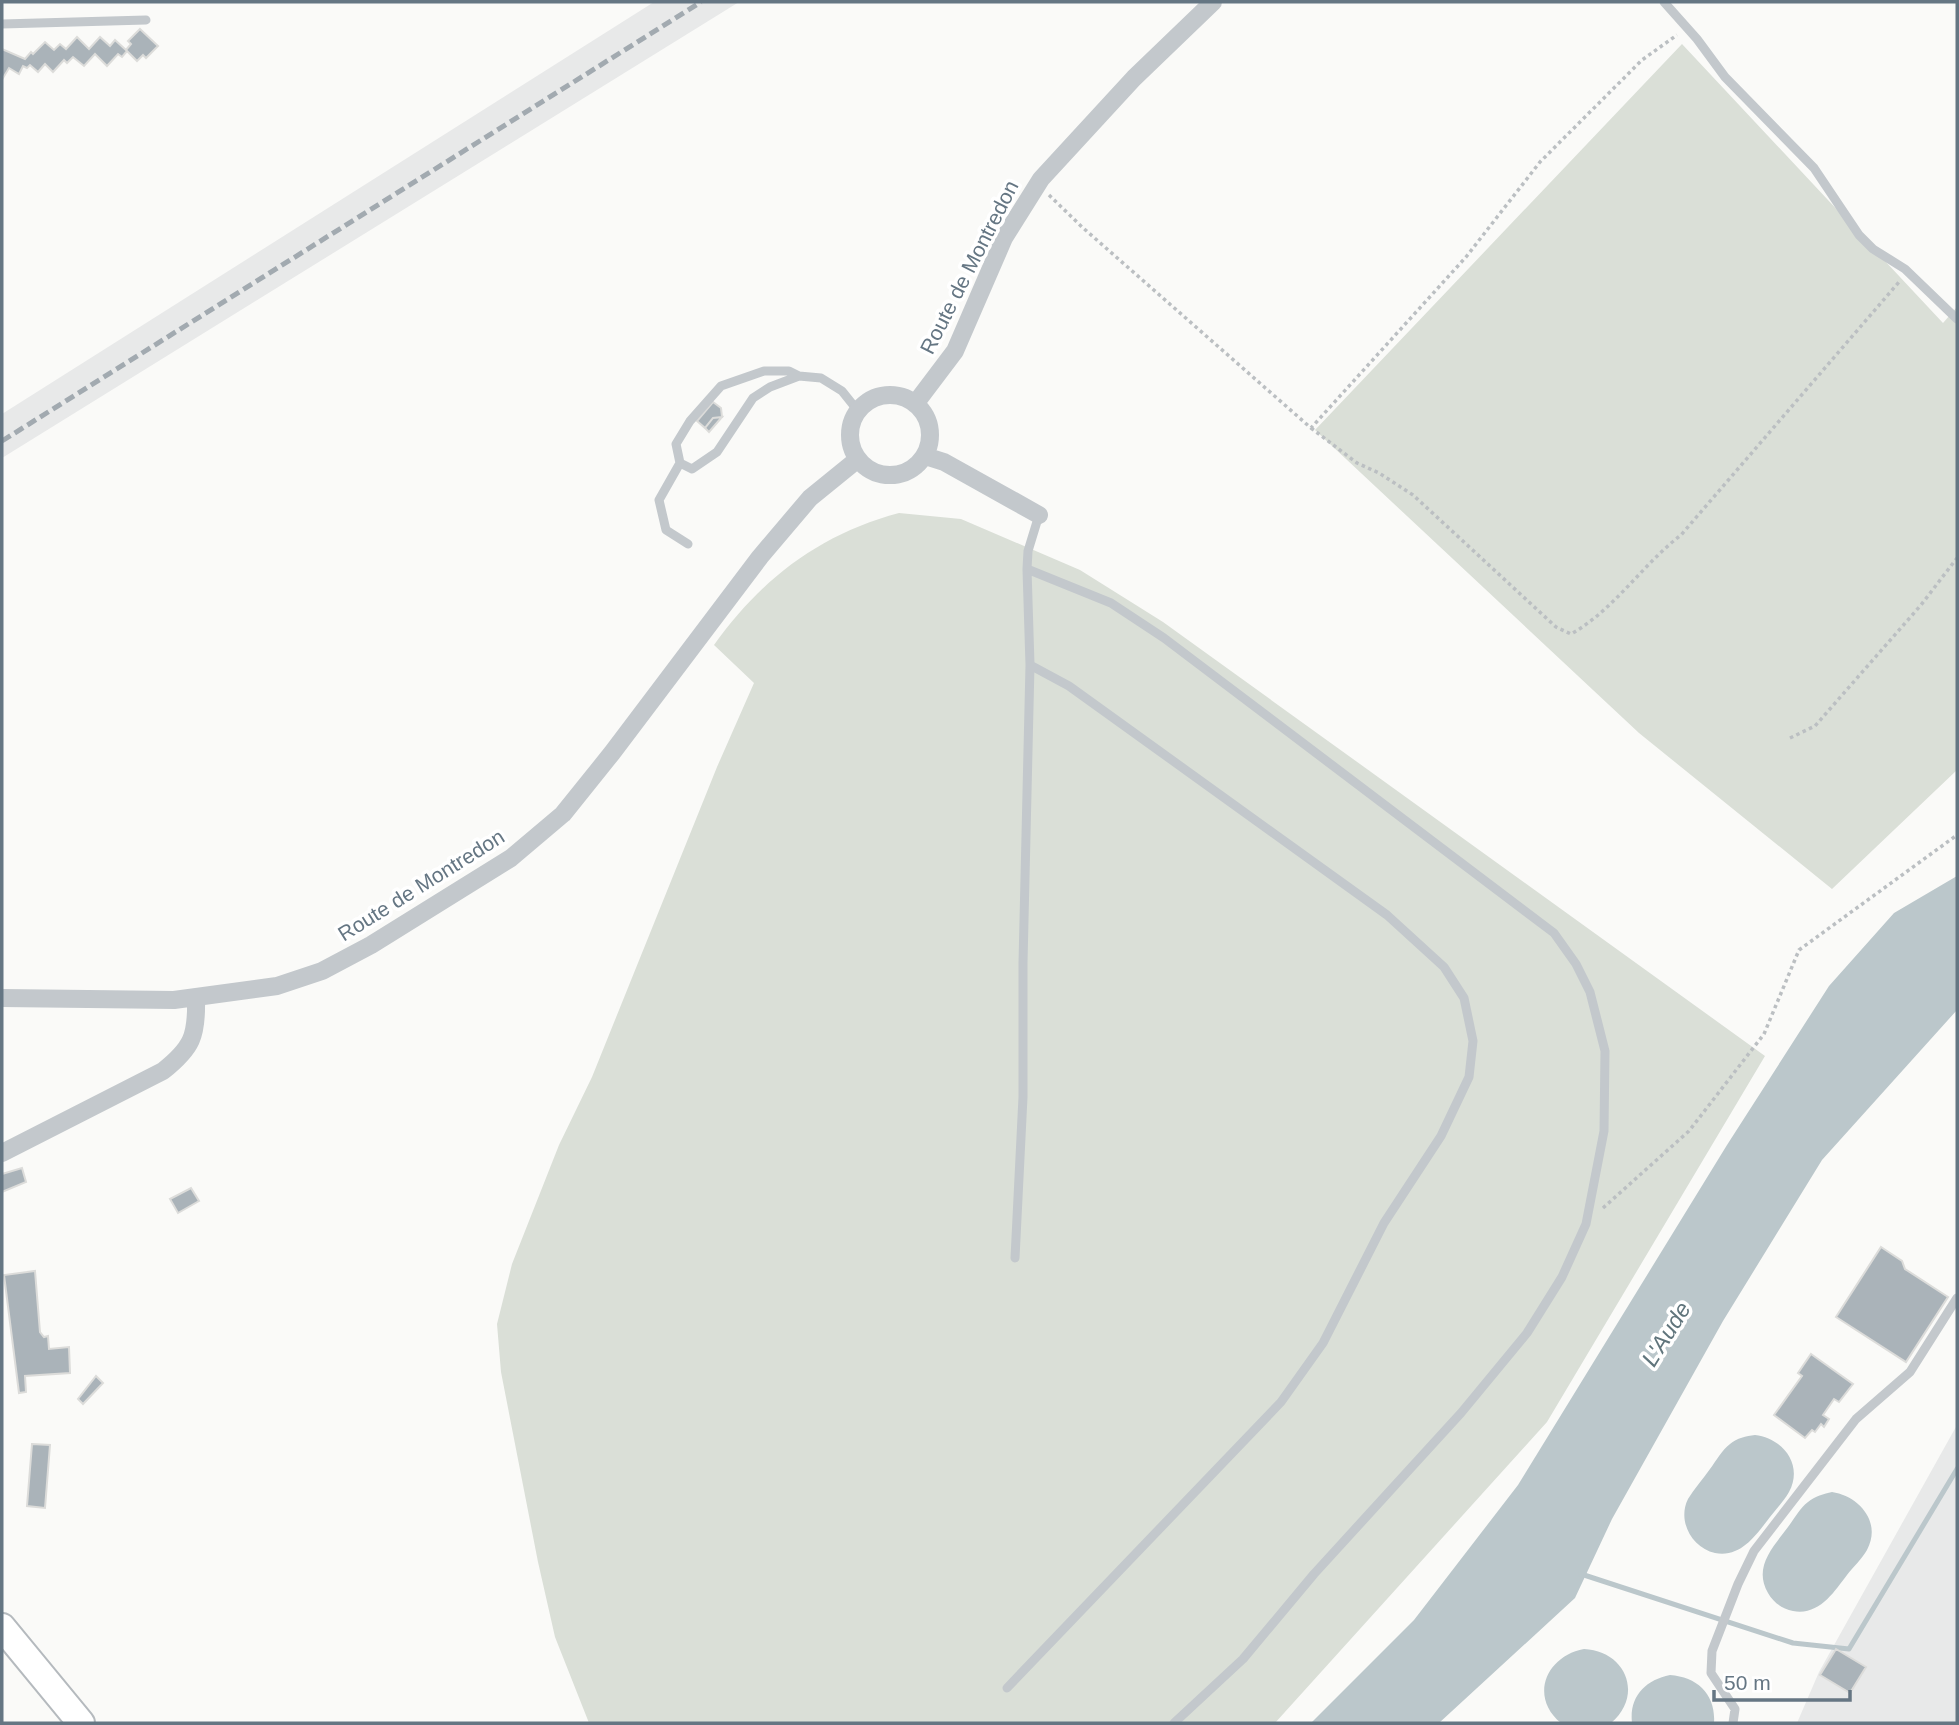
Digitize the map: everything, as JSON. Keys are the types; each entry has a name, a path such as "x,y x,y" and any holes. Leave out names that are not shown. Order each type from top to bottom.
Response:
{"main road":[{"path":"2,1628 81,1723"}],"street":[{"name":"Route de Montredon","path":"915,404 955,351 1004,238 1037,184 1134,78 1213,2"},
{"path":"890,395 909,399 915,404 922,410 930,428 931,437 925,456 912,470 894,476 880,474 864,466 851,447 851,426 858,411 869,401 890,395"},
{"path":"925,456 944,463 1039,515"},
{"name":"Route de Montredon","path":"2,998 196,999 277,986 322,971 371,945 511,858 563,814 760,557 810,498 858,459"},
{"path":"2,1153 163,1071 180,1057 193,1041 197,1024 196,999"}],"lane":[{"path":"1664,2 1688,28 1725,77 1814,168 1859,234 1874,249 1905,269 1957,319"},
{"path":"2,24 146,20"},
{"path":"688,544 666,530 659,500 680,463 676,444 690,421 722,386 765,371 789,371 799,376 821,378 842,391 858,411"},
{"path":"680,463 692,469 717,452 753,398 770,387 799,376"},
{"path":"1015,1258 1023,1097 1023,963 1030,665 1027,569 1028,551 1039,515"},
{"path":"1027,569 1111,603 1164,638 1554,933 1577,964 1590,992 1605,1051 1604,1131 1586,1224 1562,1277 1519,1343 1461,1413 1314,1574 1243,1659 1174,1723"},
{"path":"1007,1689 1281,1402 1323,1343 1384,1223 1441,1136 1469,1077 1473,1041 1464,998 1444,967 1387,915 1069,686 1030,665"},
{"path":"1733,1723 1735,1709 1711,1673 1712,1651 1754,1551 1856,1419 1910,1372 1957,1298"}],"path":[{"path":"1311,428 1466,257 1541,162 1642,60 1688,28"},
{"path":"1037,184 1092,236 1311,428 1357,463 1379,473 1413,495 1556,626 1571,634 1593,622 1664,548 1681,535 1757,444 1899,284 1905,269"},
{"path":"1790,738 1815,726 1921,605 1957,558"},
{"path":"1586,1224 1689,1131 1763,1034 1798,950 1957,835"}],"shaded area":[{"path":"654,2 739,2 2,458 2,414"},
{"path":"1682,44 1943,323 1957,307 1957,770 1832,889 1639,733 1315,430"},
{"path":"899,513 961,519 1080,570 1163,622 1765,1056 1547,1422 1275,1723 589,1723 555,1637 501,1372 497,1324 512,1264 559,1145 592,1077 717,767 754,683 714,645 752,599 794,562 843,533"},
{"path":"1957,1425 1957,1723 1797,1723 1819,1672"}],"water":[{"name":"L'Aude","path":"1957,876 1957,1010 1822,1160 1723,1321 1612,1519 1575,1598 1439,1723 1311,1723 1414,1620 1518,1485 1727,1145 1829,986 1894,913"},
{"path":"1755,1435 1774,1441 1788,1454 1794,1472 1789,1492 1759,1531 1740,1549 1724,1554 1707,1550 1693,1540 1686,1524 1684,1516 1688,1499 1727,1446 1739,1439"},
{"path":"1832,1492 1851,1499 1870,1520 1871,1540 1867,1550 1825,1601 1802,1612 1785,1609 1772,1599 1764,1584 1767,1558 1805,1504"},
{"path":"1584,1649 1611,1657 1626,1676 1627,1700 1611,1723 1561,1723 1551,1713 1546,1701 1546,1679 1552,1669 1571,1653"},
{"path":"1670,1675 1689,1679 1703,1689 1712,1704 1714,1723 1632,1723 1633,1705 1640,1691 1653,1681"}],"building":[{"path":"140,29 158,46 146,58 143,55 137,61 127,51 122,57 118,54 107,66 95,54 84,66 73,57 67,63 64,60 53,72 45,64 38,72 30,65 27,68 23,66 19,74 9,68 2,77 2,49 25,59 45,42 54,50 60,44 66,49 77,37 89,49 100,37 110,46 115,40 126,50 131,44 128,41"},
{"path":"713,402 721,408 722,417 713,418 705,428 697,421"},
{"path":"722,417 709,432 705,428 713,418"},
{"path":"22,1168 26,1182 2,1192 2,1174"},
{"path":"191,1188 199,1201 178,1213 170,1199"},
{"path":"1881,1247 1902,1261 1905,1269 1948,1297 1906,1362 1836,1317"},
{"path":"35,1271 40,1332 44,1337 48,1336 49,1349 69,1347 70,1373 25,1376 26,1392 19,1393 4,1275"},
{"path":"1811,1354 1853,1384 1839,1402 1834,1399 1823,1415 1829,1419 1824,1427 1821,1424 1805,1438 1774,1415 1802,1376 1798,1373"},
{"path":"96,1376 103,1383 83,1404 78,1399"},
{"path":"32,1444 50,1445 45,1508 27,1506"},
{"path":"1836,1649 1866,1667 1850,1693 1820,1675"}],"waterway":[{"path":"1581,1574 1793,1643 1849,1649 1957,1469"}],"railway":[{"path":"2,441 701,2"}]}
